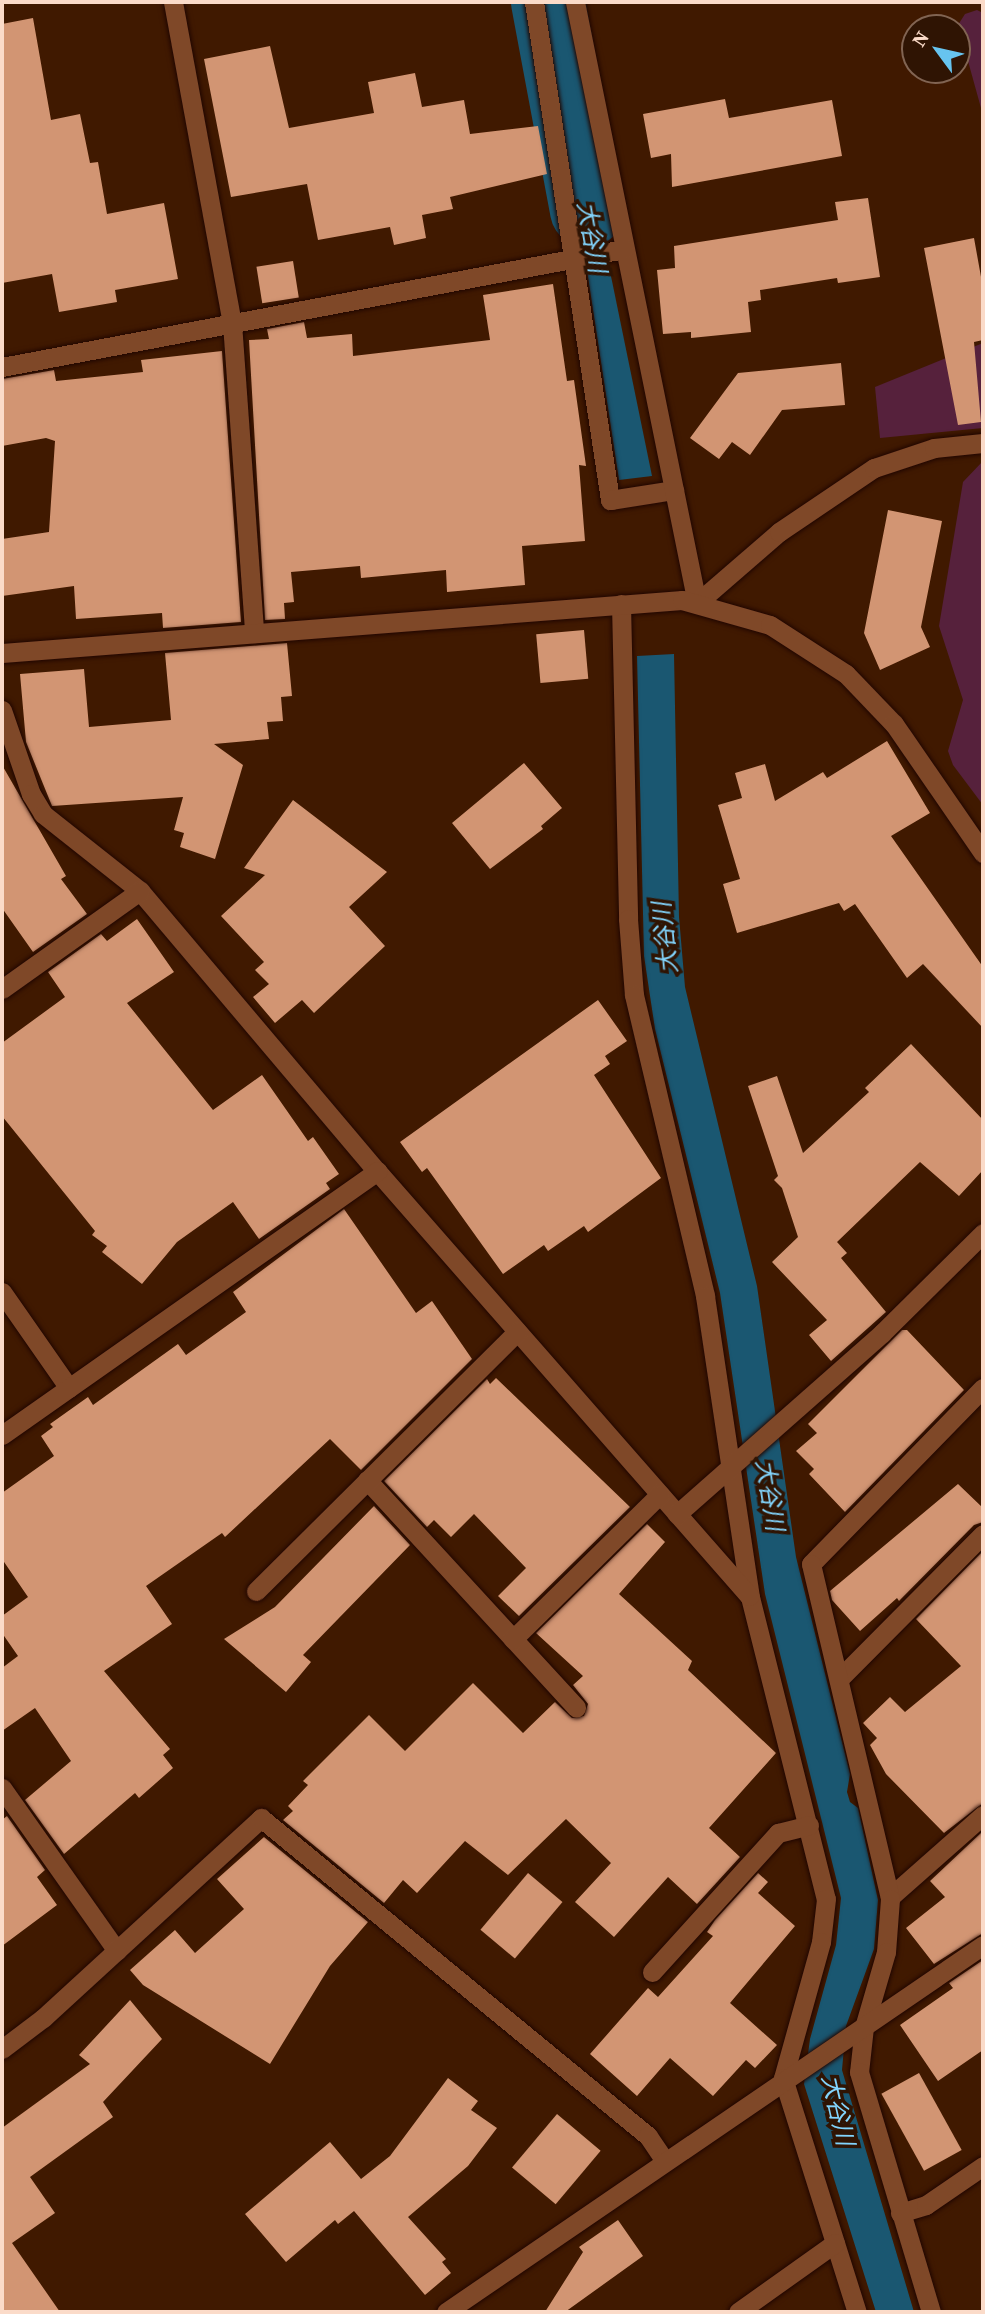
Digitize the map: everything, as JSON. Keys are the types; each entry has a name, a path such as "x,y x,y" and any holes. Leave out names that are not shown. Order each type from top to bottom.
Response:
{"street":[{"path":"173,2 232,323 254,633"},
{"path":"534,2 577,258 610,500 674,490"},
{"path":"575,2 617,250 674,490 696,603"},
{"path":"2,367 617,250"},
{"path":"696,603 779,533 874,468 934,448 983,443"},
{"path":"2,653 621,604 696,603 770,625 846,674 894,724 983,853"},
{"path":"621,604 628,919 634,995 705,1296 736,1463 750,1597 823,1878 825,1921 783,2078 857,2312"},
{"path":"2,710 31,794 43,814 140,891 377,1171 750,1597"},
{"path":"2,989 140,891"},
{"path":"2,1435 377,1171"},
{"path":"677,1514 898,1318 983,1233"},
{"path":"2,1292 69,1388"},
{"path":"256,1591 517,1332"},
{"path":"931,2312 863,2095 859,2072 857,2031 886,1952 890,1897 811,1564 983,1388"},
{"path":"367,1480 576,1707"},
{"path":"513,1639 660,1494"},
{"path":"839,1679 983,1534"},
{"path":"2,1788 117,1951"},
{"path":"890,1897 983,1815"},
{"path":"2,2049 43,2018 261,1818 648,2136 664,2160"},
{"path":"652,1972 778,1833 809,1825"},
{"path":"446,2312 783,2078 983,1945"},
{"path":"900,2213 926,2205 983,2166"},
{"path":"738,2312 835,2243"}],"shaded area":[{"path":"977,10 983,13 983,153 981,108 971,72 971,14 965,14"},
{"path":"983,343 983,428 880,438 875,387"},
{"path":"983,461 983,805 953,765 948,751 963,700 939,626 963,482"}],"water":[{"path":"574,110 652,476 619,480 563,113"},
{"path":"674,654 679,917 685,987 757,1286 796,1557 850,1774 847,1792 850,1802 858,1808 878,1900 874,1949 846,2026 842,2070 914,2312 876,2312 804,2084 810,2039 836,1945 841,1898 765,1594 720,1293 655,1029 644,956 637,656"}],"building":[{"path":"33,18 51,120 80,114 90,163 98,162 107,214 164,203 178,279 115,290 117,302 59,312 52,274 2,283 2,24"},
{"path":"270,46 289,128 374,113 368,82 415,73 422,107 464,100 470,134 538,126 547,174 450,197 453,209 422,215 426,238 394,245 390,227 318,240 307,184 231,197 204,59"},
{"path":"725,99 729,118 832,100 842,156 672,187 671,154 651,158 643,114"},
{"path":"868,198 880,277 838,283 837,278 760,290 761,300 748,302 751,332 691,338 691,332 663,334 657,270 675,268 674,246 838,220 835,202"},
{"path":"974,238 983,288 983,340 974,342 981,422 958,425 924,248"},
{"path":"293,261 299,298 262,303 256,267"},
{"path":"553,284 567,381 574,380 586,466 579,465 585,541 522,546 525,585 447,592 446,570 361,578 360,566 291,572 294,602 284,603 285,619 265,620 249,340 269,339 267,329 304,322 307,338 352,334 353,356 490,340 483,295"},
{"path":"222,351 241,622 163,628 162,613 76,619 74,586 2,596 2,539 49,532 55,441 46,438 2,446 2,379 54,370 56,381 143,372 141,360"},
{"path":"841,363 845,405 782,410 750,455 732,442 719,459 690,438 738,373"},
{"path":"888,510 942,521 921,627 930,647 880,670 864,633"},
{"path":"584,630 588,679 540,683 536,634"},
{"path":"287,643 292,696 281,697 283,721 267,722 269,739 214,744 243,765 215,859 180,847 184,833 174,830 183,797 52,806 26,742 20,674 84,669 89,727 171,720 165,653"},
{"path":"887,741 930,813 891,836 983,967 983,1028 923,964 907,978 855,904 844,911 839,903 737,933 723,884 740,879 718,805 742,798 735,773 765,764 775,801 823,772 827,778"},
{"path":"524,763 562,808 541,826 543,829 490,869 452,823"},
{"path":"2,765 66,876 61,879 87,914 33,952 2,908"},
{"path":"293,800 387,872 349,907 385,946 314,1013 302,1000 275,1023 253,997 269,984 255,970 264,962 221,916 265,875 244,868"},
{"path":"137,919 174,972 127,1003 213,1110 262,1075 308,1141 313,1137 339,1174 326,1183 330,1189 259,1239 233,1202 177,1242 142,1284 102,1252 107,1246 92,1235 95,1231 2,1116 2,1043 65,997 48,972 101,934 107,941"},
{"path":"598,1000 627,1041 605,1056 610,1064 594,1075 661,1178 588,1232 584,1226 548,1251 544,1245 503,1274 427,1168 422,1172 400,1142"},
{"path":"911,1044 983,1120 983,1170 959,1196 920,1162 837,1242 847,1253 841,1258 886,1312 831,1361 809,1335 827,1320 772,1262 798,1237 782,1188 774,1180 778,1176 748,1086 777,1076 803,1153 869,1092 865,1088"},
{"path":"344,1209 416,1313 432,1301 472,1359 361,1470 330,1439 225,1537 222,1533 146,1586 172,1624 104,1671 170,1749 163,1755 173,1768 139,1798 135,1793 64,1854 25,1800 71,1761 35,1708 2,1731 2,1668 18,1656 2,1633 2,1616 28,1597 2,1559 2,1493 54,1456 41,1436 53,1427 50,1424 88,1397 93,1405 178,1344 186,1355 246,1312 233,1292"},
{"path":"902,1330 907,1330 964,1390 845,1512 809,1474 814,1469 796,1451 817,1433 808,1424"},
{"path":"496,1378 630,1507 519,1616 498,1596 526,1568 474,1514 451,1537 434,1520 427,1527 384,1481 487,1379 490,1384"},
{"path":"958,1484 983,1508 983,1522 974,1525 899,1601 897,1598 860,1631 832,1600 830,1591"},
{"path":"374,1506 410,1545 303,1655 311,1662 286,1692 224,1639 275,1607"},
{"path":"647,1524 665,1542 619,1594 692,1661 688,1670 776,1753 709,1828 740,1857 697,1904 668,1877 614,1937 575,1902 611,1863 566,1819 508,1875 465,1841 417,1893 403,1880 384,1903 283,1820 293,1811 288,1806 308,1785 303,1781 369,1715 405,1751 473,1683 523,1733 555,1702 572,1718 584,1716 588,1704 573,1685 583,1676 536,1633"},
{"path":"983,1551 983,1803 944,1833 886,1774 870,1745 877,1738 863,1723 890,1697 905,1712 961,1666 916,1619"},
{"path":"7,1816 45,1870 37,1877 57,1905 2,1946 2,1820"},
{"path":"983,1831 983,1933 934,1964 906,1928 945,1897 930,1881"},
{"path":"264,1837 368,1922 330,1966 270,2064 143,1985 130,1970 175,1930 195,1953 244,1909 217,1879"},
{"path":"528,1873 562,1902 515,1959 480,1930"},
{"path":"758,1873 768,1882 758,1893 795,1926 730,2003 777,2045 755,2068 746,2060 713,2096 670,2058 637,2096 590,2054 648,1988 658,1997 713,1936 707,1932 715,1920"},
{"path":"983,1960 983,2050 938,2081 900,2025 953,1988 949,1983"},
{"path":"130,2000 162,2039 103,2102 113,2117 30,2177 55,2213 12,2243 60,2312 2,2312 2,2128 90,2064 79,2055"},
{"path":"919,2073 962,2150 924,2171 881,2094"},
{"path":"448,2078 478,2101 471,2110 497,2128 468,2166 408,2217 446,2259 442,2262 451,2273 425,2295 354,2211 338,2224 335,2220 286,2262 245,2214 330,2142 361,2179 390,2156"},
{"path":"557,2114 601,2151 556,2204 512,2168"},
{"path":"618,2220 643,2256 565,2312 545,2312 583,2252 579,2247"}],"waterway":[{"name":"大谷川","path":"548,2 587,210"}]}
